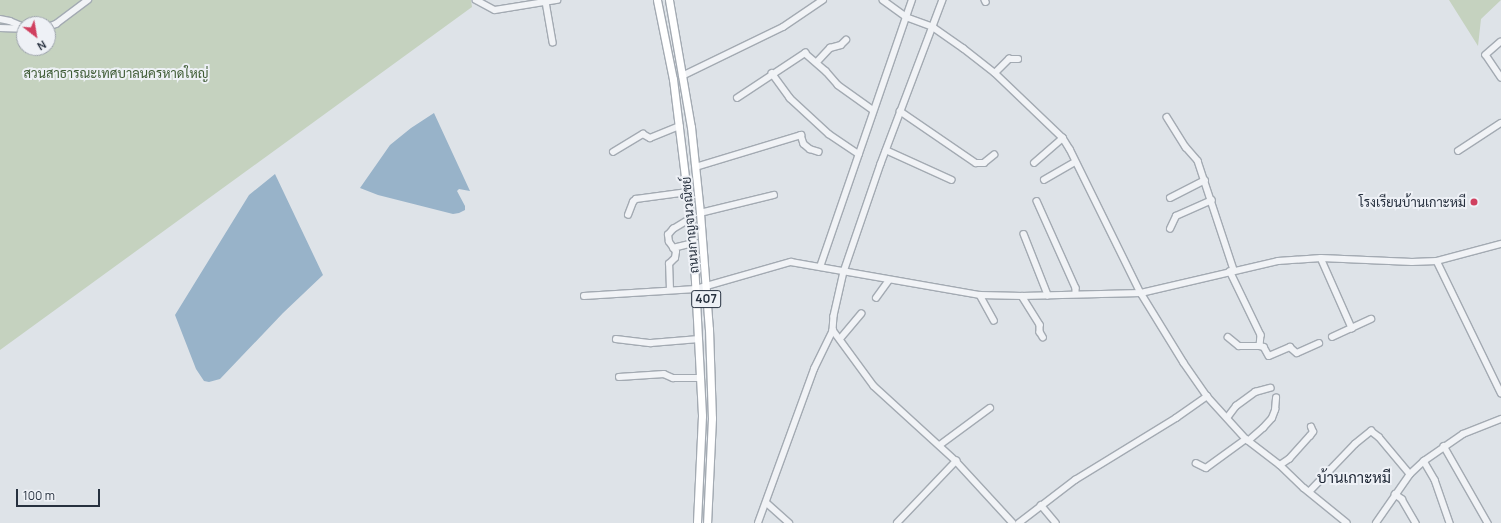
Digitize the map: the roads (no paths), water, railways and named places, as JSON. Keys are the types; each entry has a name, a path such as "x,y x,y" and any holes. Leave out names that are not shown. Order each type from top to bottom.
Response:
{"main road":[{"name":"ถนนกาญจนวณิชย์","path":"657,0 673,79 680,126 693,244 702,416 697,523"},
{"name":"ถนนกาญจนวณิชย์","path":"669,0 696,167 700,213 712,418 707,523"}],"street":[{"path":"56,24 88,0"},
{"path":"476,0 495,10 557,0"},
{"path":"682,76 783,27 823,0"},
{"path":"883,0 906,17 933,27 995,72 1063,138 1141,293 1184,363 1208,396 1247,440 1280,465 1346,523"},
{"path":"820,267 912,0"},
{"path":"758,523 767,503 814,369 833,330 834,316 844,272 900,111 942,0"},
{"path":"546,2 553,42"},
{"path":"0,19 16,24"},
{"path":"0,28 16,28"},
{"path":"816,62 830,48 841,45 846,40"},
{"path":"1501,42 1486,55 1501,77"},
{"path":"737,98 772,73 804,53 808,53 838,85 873,110"},
{"path":"995,72 1009,59 1018,59"},
{"path":"772,73 790,98 829,134 859,154"},
{"path":"900,111 976,164 984,163 994,155"},
{"path":"1167,117 1186,147 1195,156 1205,180 1232,270 1261,335 1260,346"},
{"path":"1458,151 1501,123"},
{"path":"613,152 643,134 650,138 680,126"},
{"path":"696,167 801,135 804,144 810,149 819,152"},
{"path":"1034,163 1063,138"},
{"path":"886,150 952,180"},
{"path":"1044,180 1075,162"},
{"path":"1170,198 1205,180"},
{"path":"628,214 633,202 636,199 688,192"},
{"path":"700,213 774,195"},
{"path":"1037,200 1076,288 1076,294"},
{"path":"1170,229 1176,216 1212,200"},
{"path":"670,290 669,264 676,255 668,240 669,233 690,218"},
{"path":"1024,234 1048,295"},
{"path":"673,248 693,244"},
{"path":"584,296 696,289 705,285 783,263 820,267 980,295 1022,296 1141,293 1232,270 1278,261 1321,258 1412,262 1437,261 1501,244"},
{"path":"1321,258 1352,328"},
{"path":"1437,261 1501,393"},
{"path":"876,298 888,280"},
{"path":"980,295 994,320"},
{"path":"1022,296 1040,325 1040,332 1043,337"},
{"path":"840,339 861,314"},
{"path":"1332,337 1371,319"},
{"path":"833,330 874,386 956,461 1014,523"},
{"path":"1228,337 1233,343 1239,346 1264,347 1270,357 1288,347 1293,348 1297,354 1319,343"},
{"path":"616,339 651,343 699,339"},
{"path":"619,377 664,374 673,378 701,378"},
{"path":"1227,418 1236,406 1257,391 1270,388"},
{"path":"1019,523 1075,480 1171,421 1208,396"},
{"path":"1196,463 1206,468 1263,428 1272,418 1275,410 1276,398"},
{"path":"940,446 990,408"},
{"path":"1376,523 1410,474 1424,462 1444,446 1463,434 1501,419"},
{"path":"1280,465 1289,459 1310,436 1312,432 1311,427"},
{"path":"1309,492 1354,444 1371,431 1410,474"},
{"path":"1444,446 1488,523"},
{"path":"898,523 956,461"},
{"path":"1424,462 1435,480 1450,523"},
{"path":"1395,494 1402,499 1416,523"},
{"path":"767,503 789,523"},
{"path":"1041,505 1056,523"}],"water":[{"path":"434,113 470,191 459,189 457,191 465,206 465,210 453,214 378,195 360,188 390,145 411,128"},
{"path":"275,174 323,275 283,313 220,379 209,382 204,381 196,369 175,315 249,195"}],"place":[{"name":"โรงเรียนบ้านเกาะหมี","path":"1474,202"}],"district":[{"name":"บ้านเกาะหมี","path":"1354,478"}],"park label":[{"name":"สวนสาธารณะเทศบาลนครหาดใหญ่","path":"116,73"}]}
